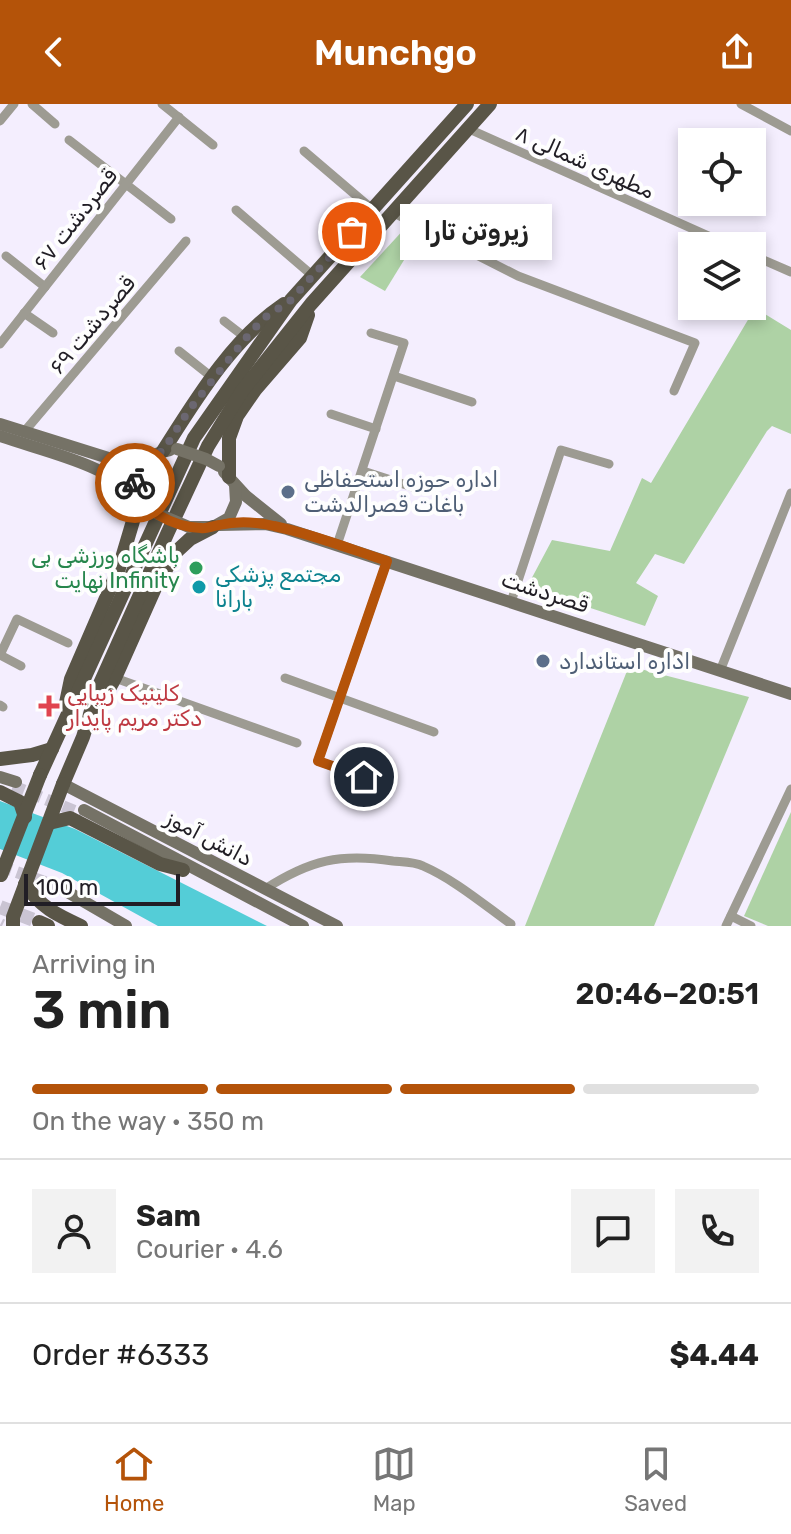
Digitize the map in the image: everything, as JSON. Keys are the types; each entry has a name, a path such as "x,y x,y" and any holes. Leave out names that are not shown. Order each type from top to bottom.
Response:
{"main road":[{"path":"0,876 40,775 194,438 291,300 467,104"},
{"path":"83,737 98,688 208,446 242,391 311,304 490,104"},
{"path":"170,450 189,410 213,378 264,318 291,300"},
{"path":"13,926 13,917 63,784 156,586 177,551 190,539 216,526 232,513 236,502 228,476 229,438 237,416 300,338 311,304"},
{"path":"0,424 127,463 146,460 170,450 197,454 228,476 287,529"},
{"path":"0,436 116,479 167,519 189,527 265,524 287,529"},
{"path":"60,730 71,679 126,546 141,500 136,474 146,460"},
{"name":"قصردشت","path":"287,529 791,694"},
{"path":"0,759 52,749"},
{"name":"دانش آموز","path":"63,784 337,926"},
{"path":"5,785 20,802 25,817"},
{"path":"49,823 83,816 303,926"},
{"path":"83,816 160,864 183,870 287,926"},
{"path":"25,884 35,900 48,910 81,926"},
{"path":"59,887 126,926"}],"street":[{"path":"0,121 14,104"},
{"path":"32,104 55,124"},
{"path":"162,104 213,145"},
{"path":"741,104 791,131"},
{"name":"۶۷ قصردشت","path":"0,344 179,117"},
{"name":"۸ مطهری شمالی","path":"469,129 700,232"},
{"path":"69,140 171,219"},
{"path":"304,151 372,209"},
{"path":"236,210 313,276"},
{"path":"394,213 518,276 695,343 674,391"},
{"name":"۶۹ قصردشت","path":"24,432 186,241"},
{"path":"6,256 45,287"},
{"path":"766,261 791,272"},
{"path":"24,313 53,333"},
{"path":"224,321 246,338"},
{"path":"337,545 404,343 371,333"},
{"path":"179,351 213,378"},
{"path":"394,376 472,402"},
{"path":"331,414 376,429"},
{"path":"511,602 561,450 609,464"},
{"path":"363,471 425,491"},
{"path":"720,671 791,493"},
{"path":"387,561 318,761 387,786"},
{"path":"21,666 0,655 17,619 68,643"},
{"path":"115,678 297,743"},
{"path":"285,678 434,732"},
{"path":"751,926 728,921 791,789"},
{"path":"265,889 289,873 327,858 377,858 422,865 511,924"}],"green space":[{"path":"407,226 420,234 385,291 360,277"},
{"path":"766,315 791,330 791,434 772,426 767,431 684,564 655,554 636,583 658,596 645,626 527,587 552,540 610,551 642,478 651,483 748,320 766,320"},
{"path":"629,666 749,697 654,926 525,926"},
{"path":"791,812 791,926 768,926 744,916"}],"water":[{"path":"0,801 75,829 267,926 158,926 62,873 0,849"}],"tunnel":[{"path":"13,786 82,814"},
{"path":"0,866 59,887"},
{"path":"0,907 39,922"}],"way so far":[{"path":"135,483 140,467 152,455 163,451 220,368 264,318 291,300 352,232"}],"place":[{"name":"زیروتن تارا","path":"352,232"},
{"name":"اداره حوزه استحفاظی باغات قصرالدشت","path":"288,492"},
{"name":"باشگاه ورزشی بی نهایت Infinity","path":"196,568"},
{"name":"مجتمع پزشکی بارانا","path":"199,587"},
{"name":"اداره استاندارد","path":"543,661"},
{"name":"کلینیک زیبایی دکتر مریم پایدار","path":"49,706"}],"route":[{"path":"135,483 137,496 145,505 176,523 197,528 240,523 265,524 387,561 318,761 364,777"}]}
